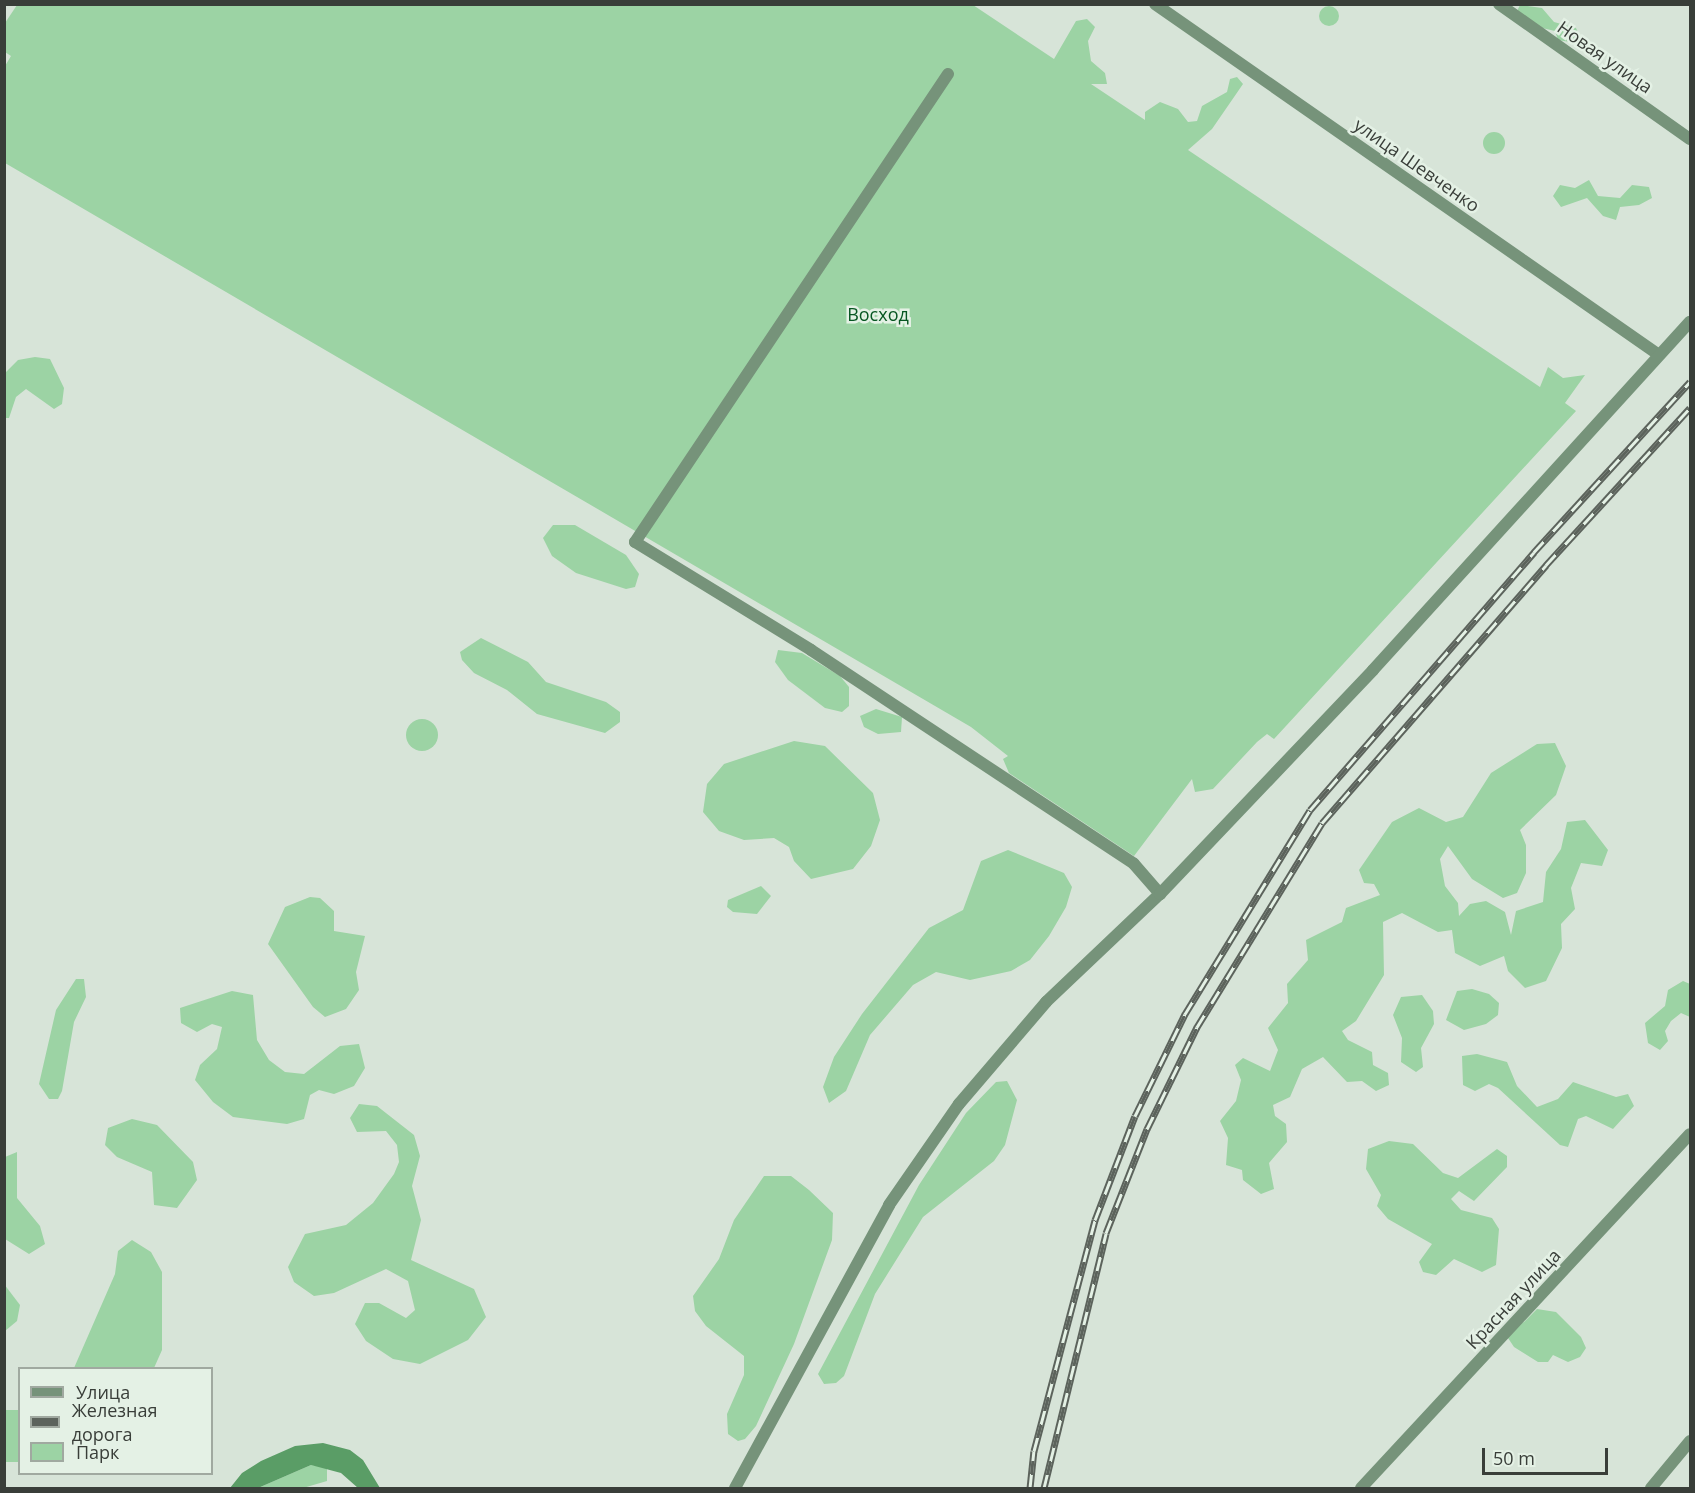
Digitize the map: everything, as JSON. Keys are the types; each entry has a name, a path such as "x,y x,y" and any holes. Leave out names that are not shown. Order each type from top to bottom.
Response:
{"street":[{"name":"улица Шевченко","path":"1155,4 1659,354"},
{"name":"Новая улица","path":"1499,4 1690,140"},
{"path":"948,74 635,542 811,650 1134,864 1160,894"},
{"path":"735,1488 889,1205 959,1104 1046,1002 1160,894 1373,670 1690,322"},
{"name":"Красная улица","path":"1361,1488 1690,1134"},
{"path":"1651,1488 1690,1441"}],"green space":[{"name":"Восход","path":"17,5 973,5 1054,59 1076,21 1087,19 1095,27 1088,41 1091,61 1105,73 1107,84 1091,84 1145,120 1145,112 1160,102 1178,109 1188,122 1197,121 1202,106 1227,92 1230,79 1237,77 1243,84 1212,129 1188,150 1540,387 1548,367 1563,378 1585,375 1565,403 1576,411 1274,739 1267,734 1257,742 1213,789 1195,792 1192,779 1134,856 1009,773 1003,759 1008,756 971,727 5,163 5,66 11,56 5,52 5,23"},
{"path":"1520,5 1542,8 1554,22 1576,28 1580,37 1576,43 1558,40 1555,31 1542,28 1517,11"},
{"path":"1325,6 1333,6 1339,12 1339,20 1333,26 1325,26 1319,20 1319,12"},
{"path":"1494,132 1502,135 1505,143 1502,151 1494,154 1486,151 1483,143 1486,135"},
{"path":"1589,180 1598,196 1620,198 1632,185 1649,187 1652,198 1639,205 1620,207 1616,220 1603,216 1587,198 1561,207 1553,196 1560,185 1575,188"},
{"path":"35,357 50,359 64,388 62,404 54,409 26,389 16,397 9,418 5,418 5,373 18,360"},
{"path":"553,525 575,525 626,555 639,574 635,587 626,589 576,573 552,556 543,538"},
{"path":"481,638 528,662 546,682 606,702 620,712 620,722 605,733 537,714 507,690 474,673 462,660 460,652"},
{"path":"778,650 802,653 840,676 849,687 849,706 842,712 825,708 788,680 775,662"},
{"path":"876,709 902,717 901,732 878,734 864,727 860,716"},
{"path":"422,719 434,723 438,735 434,747 422,751 410,747 406,735 410,723"},
{"path":"794,741 825,746 873,793 880,820 871,846 853,869 811,879 794,861 789,847 774,838 744,840 719,831 703,812 707,784 724,764"},
{"path":"1555,743 1566,766 1556,795 1520,830 1526,845 1526,873 1517,893 1503,898 1472,879 1448,846 1440,859 1445,886 1458,903 1459,916 1470,904 1486,901 1505,912 1511,935 1516,911 1543,902 1546,872 1561,849 1567,822 1585,820 1608,850 1602,866 1581,863 1571,888 1575,909 1561,924 1562,948 1546,981 1525,988 1508,971 1504,956 1480,966 1455,953 1452,930 1438,932 1402,913 1383,922 1384,975 1356,1021 1342,1031 1348,1040 1372,1052 1373,1065 1388,1073 1389,1085 1376,1091 1362,1081 1347,1082 1323,1057 1302,1069 1290,1097 1273,1105 1275,1116 1286,1124 1287,1142 1269,1163 1274,1189 1261,1194 1243,1180 1242,1170 1226,1165 1228,1138 1220,1121 1236,1101 1241,1080 1235,1065 1243,1058 1270,1071 1278,1050 1268,1028 1288,1003 1287,984 1308,960 1306,940 1342,922 1346,908 1380,895 1374,884 1364,883 1359,870 1392,822 1419,808 1446,822 1463,817 1491,773 1537,744"},
{"path":"1008,850 1064,873 1072,887 1066,907 1049,936 1030,960 1011,971 970,980 936,972 913,985 870,1035 846,1091 829,1103 823,1087 834,1057 862,1014 929,928 963,910 981,861"},
{"path":"761,886 771,896 757,914 733,912 727,907 728,900"},
{"path":"310,897 320,898 334,911 334,931 365,936 356,972 359,990 346,1009 325,1017 313,1007 268,944 285,907"},
{"path":"76,979 84,979 86,997 74,1022 62,1091 58,1099 49,1099 39,1084 56,1010"},
{"path":"1683,981 1690,984 1690,1017 1681,1013 1671,1021 1665,1031 1668,1041 1660,1050 1648,1043 1645,1023 1665,1006 1668,990"},
{"path":"1472,989 1489,994 1499,1003 1498,1015 1486,1024 1464,1030 1446,1020 1457,991"},
{"path":"232,991 253,995 257,1040 269,1060 285,1072 304,1074 340,1046 359,1044 365,1068 354,1086 334,1094 319,1090 310,1095 304,1119 287,1124 233,1117 213,1102 195,1080 200,1065 217,1049 222,1027 212,1024 197,1032 181,1023 180,1008"},
{"path":"1422,995 1433,1011 1434,1024 1421,1048 1423,1067 1416,1072 1401,1062 1402,1038 1393,1015 1401,997"},
{"path":"1477,1054 1507,1062 1517,1086 1537,1107 1558,1099 1573,1082 1616,1097 1628,1094 1634,1106 1613,1129 1586,1116 1578,1119 1568,1147 1560,1145 1498,1088 1489,1084 1475,1091 1463,1085 1462,1056"},
{"path":"1007,1081 1017,1100 1005,1145 994,1161 923,1217 875,1294 844,1376 836,1383 824,1384 818,1374 919,1185 966,1113 996,1082"},
{"path":"359,1104 377,1106 414,1135 420,1156 412,1186 421,1220 411,1260 474,1289 486,1317 468,1340 420,1364 393,1359 366,1341 355,1324 365,1303 379,1303 406,1318 415,1310 408,1281 386,1269 334,1293 314,1296 294,1282 288,1267 305,1234 346,1225 373,1203 394,1174 399,1162 397,1145 386,1131 357,1132 350,1118"},
{"path":"132,1119 157,1125 193,1162 197,1180 177,1208 154,1205 152,1172 117,1157 105,1145 108,1128"},
{"path":"1389,1141 1413,1144 1443,1173 1458,1178 1497,1149 1507,1156 1507,1167 1474,1201 1459,1191 1451,1199 1461,1210 1492,1218 1499,1229 1496,1265 1482,1272 1454,1259 1436,1275 1423,1272 1419,1262 1432,1244 1388,1219 1377,1206 1381,1195 1366,1169 1368,1149"},
{"path":"17,1152 17,1198 40,1226 45,1244 29,1254 5,1239 5,1157"},
{"path":"764,1176 791,1176 809,1190 833,1213 832,1240 794,1344 756,1426 745,1439 738,1441 728,1434 727,1414 744,1375 744,1356 706,1326 695,1311 693,1296 719,1259 734,1220"},
{"path":"132,1240 151,1252 162,1272 162,1350 154,1367 74,1367 115,1274 118,1251"},
{"path":"4,1284 20,1305 17,1321 5,1331"},
{"path":"1537,1309 1556,1312 1581,1337 1586,1348 1580,1357 1568,1362 1553,1355 1548,1362 1538,1362 1514,1347 1508,1338 1511,1327 1524,1322"},
{"path":"4,1410 18,1410 18,1462 4,1462"},
{"path":"311,1465 327,1467 327,1481 303,1488 258,1488"}],"shaded area":[{"path":"323,1443 350,1450 363,1460 380,1488 358,1488 341,1473 311,1465 258,1488 230,1488 242,1473 261,1461 295,1446"}],"railway":[{"path":"1030,1488 1034,1451 1095,1220 1135,1116 1185,1014 1310,810 1534,552 1690,382"},
{"path":"1044,1488 1106,1233 1147,1129 1197,1027 1322,823 1546,565 1690,408"}]}
